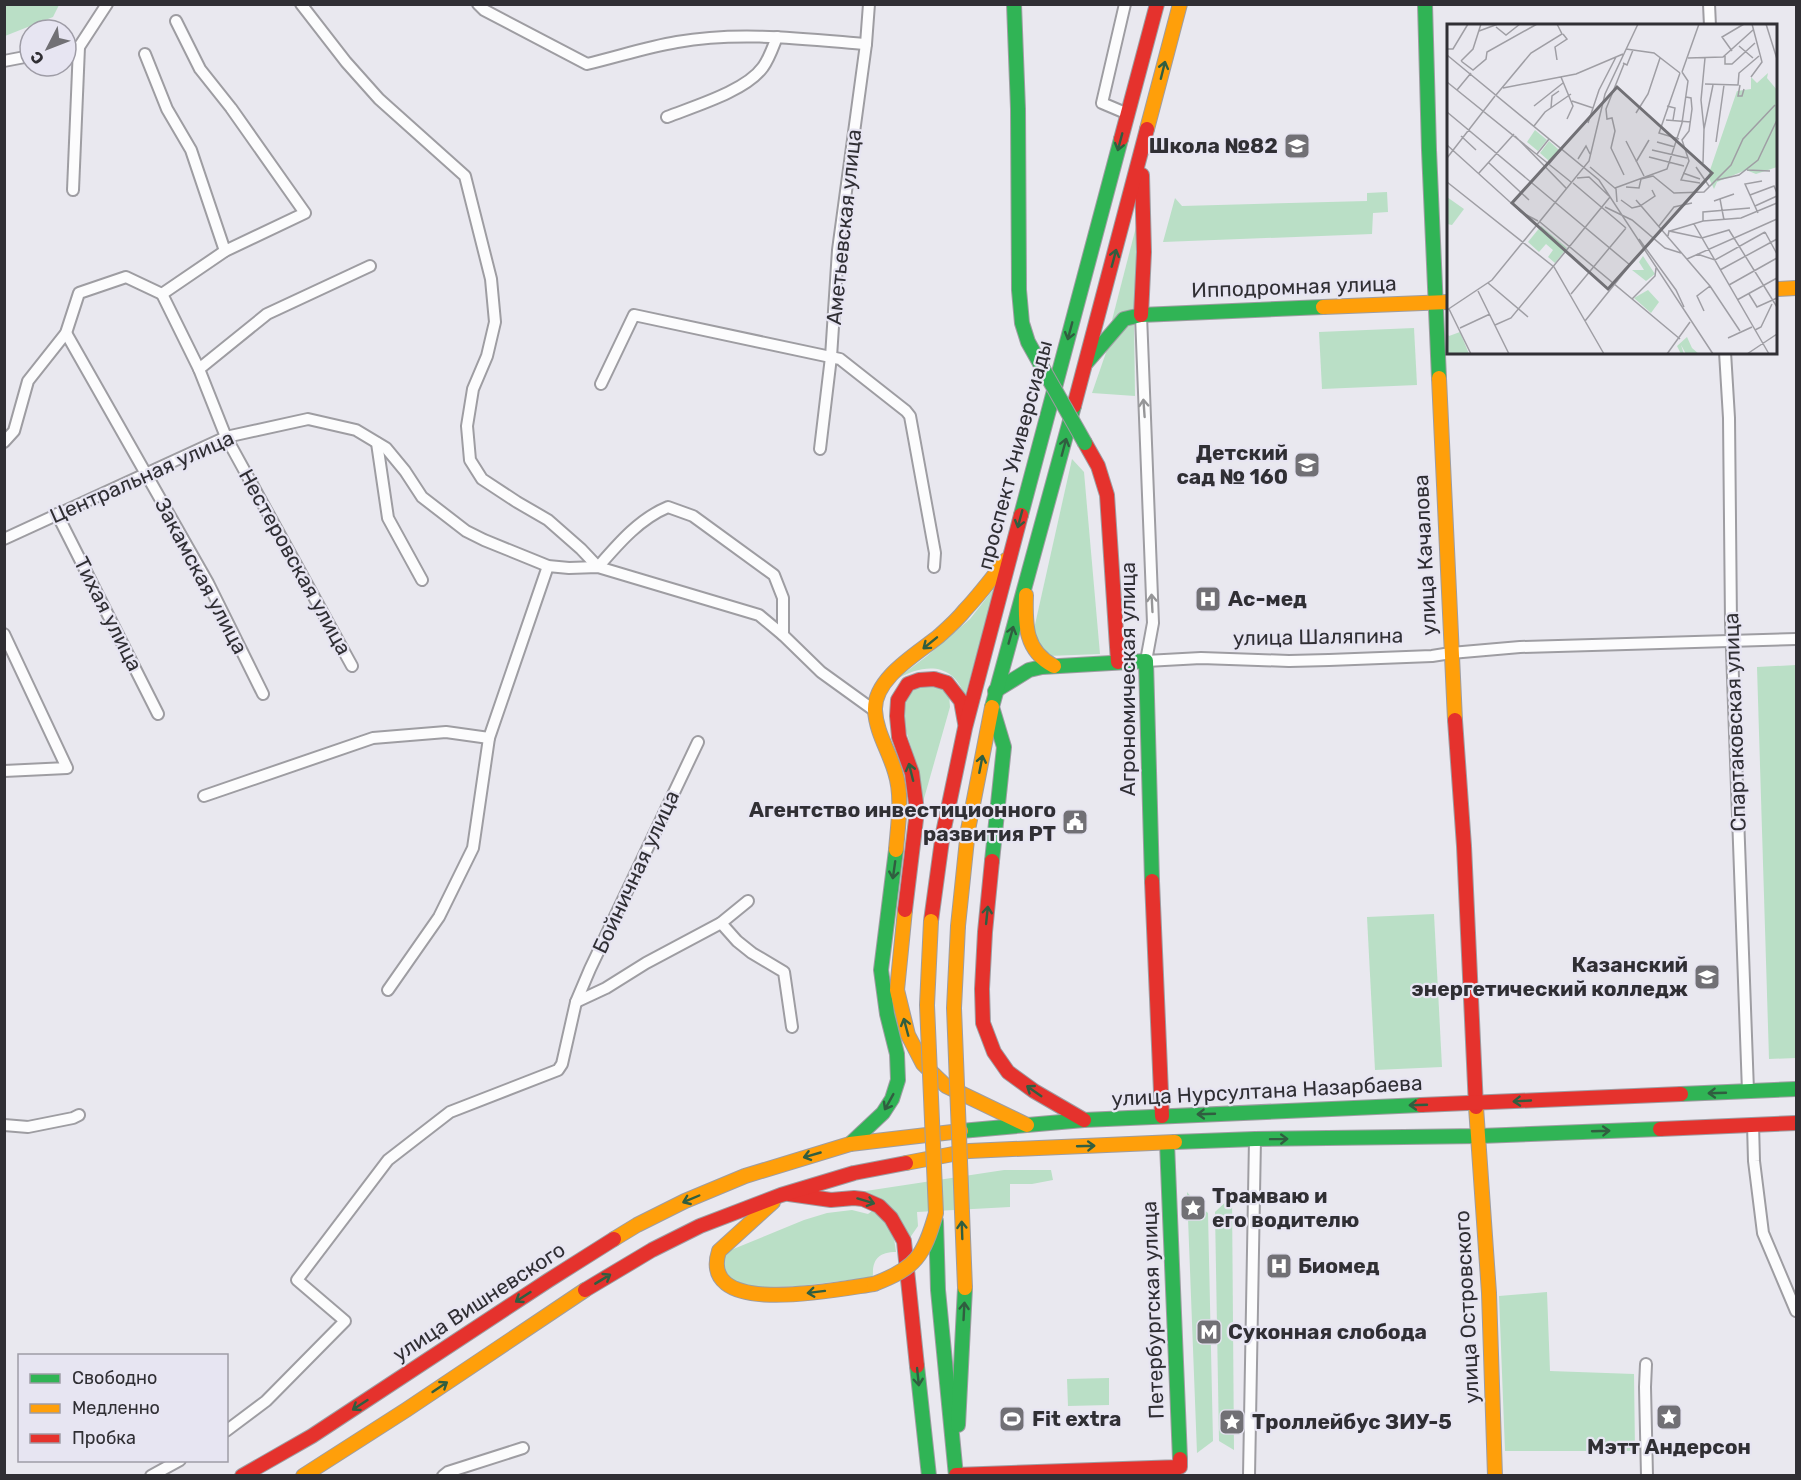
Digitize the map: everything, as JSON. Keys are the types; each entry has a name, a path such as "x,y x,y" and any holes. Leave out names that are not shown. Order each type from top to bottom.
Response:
{"main road":[{"path":"1014,4 1018,109 1019,290 1022,323 1028,342 1098,466 1107,495 1118,662"},
{"name":"проспект Универсиады","path":"956,1475 938,1290 927,1005 931,921 943,833 965,728 1157,4"},
{"name":"проспект Универсиады","path":"956,1475 965,1288 954,1008 958,926 968,830 995,691 1086,363 1180,4"},
{"name":"улица Качалова","path":"1425,4 1442,302 1451,653 1464,846 1476,1103 1480,1136"},
{"path":"1086,363 1124,319 1141,315 1142,155"},
{"path":"1777,289 1797,288"},
{"name":"Ипподромная улица","path":"1141,315 1442,302"},
{"path":"850,1144 872,1126 883,1113 892,1099 898,1080 897,1054 887,1014 881,970 900,806 896,773 880,734 875,711 876,701 884,684 899,666 940,635 965,611 1011,553"},
{"path":"1026,585 1029,641 1037,655 1045,662 1056,666"},
{"name":"улица Шаляпина","path":"995,691 1029,670 1056,666 1146,661"},
{"name":"Агрономическая улица","path":"1146,661 1154,959 1162,1116"},
{"path":"965,728 961,701 947,683 934,679 919,680 908,684 898,700 897,716 900,737 912,773 917,811 897,990 908,1035 923,1064 946,1086 1028,1125"},
{"path":"992,707 1004,747 985,932 983,1023 994,1052 1008,1072 1049,1101 1084,1120"},
{"name":"улица Нурсултана Назарбаева","path":"745,1176 850,1144 942,1132 1084,1120 1797,1089"},
{"path":"303,1476 406,1410 567,1300 651,1250 700,1226 784,1194 854,1173 969,1151 1255,1139 1480,1136 1797,1123"},
{"name":"улица Островского","path":"1480,1136 1489,1293 1495,1476"},
{"name":"Петербургская улица","path":"1167,1143 1177,1349 1180,1471"},
{"name":"улица Вишневского","path":"242,1476 312,1437 549,1280 637,1225 685,1201 745,1176"},
{"path":"929,1476 904,1241 897,1224 886,1212 872,1202 855,1198 829,1200 784,1194 719,1251 717,1256 718,1269 726,1283 735,1290 761,1295 806,1293 874,1284 894,1277 910,1267 922,1255 930,1239 936,1212"},
{"path":"956,1475 1180,1471"}],"street":[{"path":"73,190 79,47 106,4"},
{"path":"301,4 346,62 379,99 465,176 491,279 495,322 487,356 473,389 468,426 470,460 482,479 548,520 598,567 652,514 668,507 693,516 774,575 783,598 783,635"},
{"path":"478,4 484,10 587,64 678,42 723,38 777,37 866,44"},
{"name":"Аметьевская улица","path":"820,449 831,357 838,250 866,44 869,4"},
{"path":"1125,4 1102,103 1128,114"},
{"path":"1709,4 1710,24"},
{"path":"4,442 14,431 28,381 66,333 80,292 126,277 162,294 225,251 305,213 231,108 200,69 176,21"},
{"path":"667,117 737,89 753,78 763,67 777,37"},
{"path":"145,54 166,109 191,150 225,251"},
{"path":"199,369 267,314 369,266"},
{"name":"Нестеровская улица","path":"162,294 199,369 226,437 352,666"},
{"path":"601,384 634,315 840,359 906,411 910,417 935,553 934,567"},
{"name":"Агрономическая улица","path":"1141,315 1153,623 1146,661"},
{"name":"Закамская улица","path":"66,333 208,583 263,694"},
{"name":"Спартаковская улица","path":"1725,354 1729,418 1732,640 1748,1091"},
{"name":"Центральная улица","path":"4,539 226,437 308,419 356,430 386,448 422,497 466,531 548,566 598,567 759,615 821,672 875,711"},
{"path":"377,443 388,518 422,580"},
{"name":"Тихая улица","path":"57,514 159,714"},
{"path":"388,990 439,917 473,848 489,738 548,566"},
{"path":"4,634 67,768 4,771"},
{"name":"улица Шаляпина","path":"1146,661 1201,658 1329,660 1432,656 1520,647 1797,639"},
{"path":"204,796 373,738 446,732 489,738"},
{"name":"Бойничная улица","path":"228,1430 266,1401 345,1321 297,1280 388,1160 450,1112 558,1070 562,1064 576,1002 590,969 698,742"},
{"name":"Бойничная улица","path":"576,1002 606,988 646,963 720,923 748,901"},
{"path":"720,923 752,953 783,972 792,1027"},
{"path":"4,1125 28,1127 79,1115"},
{"path":"1753,1124 1754,1161 1763,1233 1797,1311"},
{"path":"1249,1476 1255,1139"},
{"path":"1646,1364 1647,1476"},
{"path":"443,1476 448,1472 523,1448"},
{"path":"151,1476 178,1462"}],"green space":[{"path":"5,4 59,5 50,18 18,18 18,31 5,36"},
{"path":"1387,192 1388,212 1373,213 1372,234 1163,242 1175,198 1182,206 1367,201 1367,193"},
{"path":"1136,227 1136,307 1112,320"},
{"path":"1134,322 1135,396 1092,393 1111,338 1125,324"},
{"path":"1414,328 1417,385 1322,389 1319,332"},
{"path":"1072,459 1084,472 1100,654 1048,656 1032,638"},
{"path":"996,586 965,696 953,676 945,671 926,669 895,680 970,619"},
{"path":"1796,665 1796,1058 1769,1059 1757,667"},
{"path":"921,685 943,688 949,695 950,707 921,809 912,750 902,718 903,702"},
{"path":"1434,914 1442,1067 1375,1070 1367,917"},
{"path":"1004,1170 1051,1170 1053,1180 1032,1184 1010,1184 1010,1207 917,1212 918,1226 907,1242 886,1204 876,1197 859,1192"},
{"path":"1187,1192 1208,1213 1213,1441 1197,1453"},
{"path":"1232,1196 1234,1450 1219,1441 1215,1212"},
{"path":"852,1210 868,1214 873,1210 887,1223 894,1239 896,1252 877,1258 873,1277 800,1286 740,1288 722,1268 726,1252 804,1220 827,1213"},
{"path":"1547,1292 1550,1371 1634,1374 1635,1451 1505,1451 1499,1296"},
{"path":"1109,1378 1109,1405 1068,1406 1067,1379"}],"traffic: fast":[{"path":"1014,4 1018,109 1019,290 1022,323 1028,342 1042,367"},
{"path":"1425,4 1439,378"},
{"path":"1021,515 1121,139"},
{"path":"1087,362 1124,319 1141,315 1323,307"},
{"path":"1042,367 1085,443"},
{"path":"992,861 1004,747 992,707 1074,406"},
{"path":"995,691 1029,670 1042,667 1146,661 1152,881"},
{"path":"850,1144 883,1113 892,1099 898,1080 897,1054 887,1014 881,970 896,850"},
{"path":"1681,1094 1796,1089"},
{"path":"961,1131 1084,1120 1421,1105"},
{"path":"1175,1142 1480,1136 1660,1129"},
{"path":"1167,1143 1180,1459"},
{"path":"936,1221 938,1290 956,1476"},
{"path":"958,1425 965,1288"},
{"path":"917,1366 929,1476"}],"traffic: slow":[{"path":"1147,129 1180,4"},
{"path":"1777,289 1796,288"},
{"path":"1323,307 1447,302"},
{"path":"1439,378 1455,720"},
{"path":"896,850 899,791 895,772 876,718 875,710 881,687 898,668 956,620 1006,560"},
{"path":"1026,595 1027,627 1032,645 1044,660 1054,666"},
{"path":"958,926 968,830 992,707"},
{"path":"905,910 897,990 908,1035 923,1064 946,1086 1027,1125"},
{"path":"874,1284 900,1272 916,1259 927,1240 936,1213 927,1005 931,921"},
{"path":"958,926 954,1008 965,1288"},
{"path":"1476,1107 1489,1293 1495,1476"},
{"path":"614,1239 685,1201 745,1176 850,1144 961,1131"},
{"path":"906,1163 969,1151 1175,1142"},
{"path":"773,1202 719,1251 718,1272 730,1286 750,1293 777,1295 806,1294 874,1284"},
{"path":"303,1476 585,1290"}],"traffic: jam":[{"path":"1121,139 1157,4"},
{"path":"1074,406 1147,129"},
{"path":"1141,315 1144,252 1142,175"},
{"path":"1085,443 1098,466 1107,495 1118,662"},
{"path":"931,921 943,833 965,728 1021,515"},
{"path":"905,910 917,811 912,773 899,737 898,700 908,684 919,680 934,679 947,683 961,701 965,723"},
{"path":"1455,720 1464,846 1476,1107"},
{"path":"992,861 985,932 983,1023 994,1052 1008,1072 1034,1091 1084,1120"},
{"path":"1152,881 1162,1116"},
{"path":"1421,1105 1681,1094"},
{"path":"1660,1129 1796,1123"},
{"path":"585,1290 652,1250 700,1226 781,1195 854,1173 906,1163"},
{"path":"789,1194 831,1200 863,1199 879,1206 891,1218 904,1241 917,1366"},
{"path":"242,1476 312,1436 614,1239"},
{"path":"956,1475 1180,1467 1180,1459"}],"place":[{"name":"Школа №82","path":"1297,146"},
{"name":"Детский сад № 160","path":"1307,465"},
{"name":"Ас-мед","path":"1208,599"},
{"name":"Агентство инвестиционного развития РТ","path":"1075,822"},
{"name":"Казанский энергетический колледж","path":"1707,977"},
{"name":"Трамваю и его водителю","path":"1193,1208"},
{"name":"Биомед","path":"1279,1266"},
{"name":"Суконная слобода","path":"1209,1332"},
{"name":"Мэтт Андерсон","path":"1669,1417"},
{"name":"Fit extra","path":"1012,1419"},
{"name":"Троллейбус ЗИУ-5","path":"1232,1422"}]}
